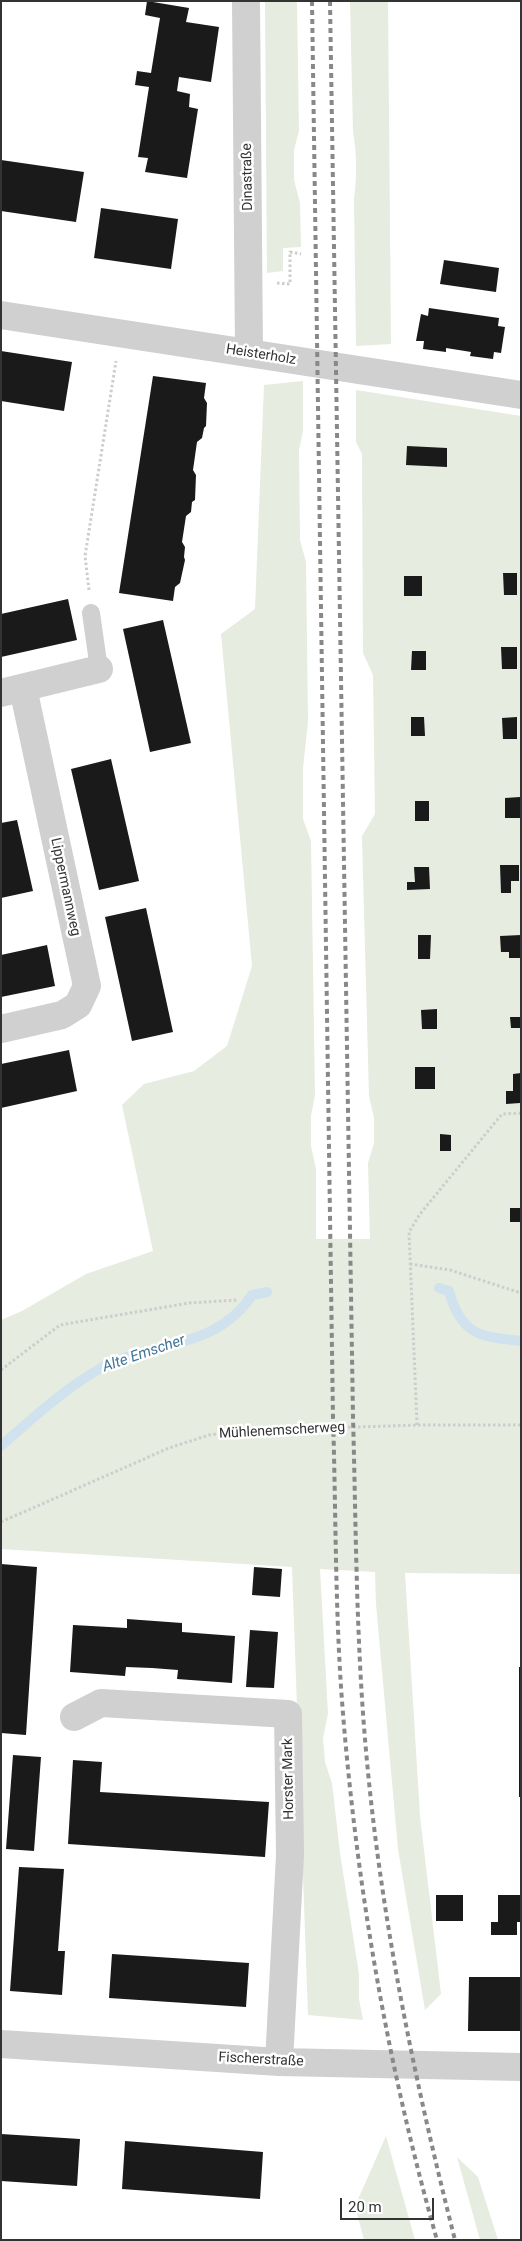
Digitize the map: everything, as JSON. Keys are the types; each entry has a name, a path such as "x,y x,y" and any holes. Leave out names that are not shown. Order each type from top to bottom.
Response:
{"street":[{"name":"Dinastraße","path":"246,1 249,353"},
{"name":"Heisterholz","path":"1,315 521,395"},
{"name":"Lippermannweg","path":"1,1029 62,1015 78,1005 87,986 12,690 98,669"},
{"name":"Horster Mark","path":"74,1717 102,1703 288,1714 290,1855 279,2062"},
{"name":"Fischerstraße","path":"1,2044 279,2062 521,2067"}],"lane":[{"path":"91,613 98,669"}],"path":[{"path":"91,613 85,556 121,333"},
{"path":"417,1425 409,1232 420,1214 502,1114 521,1113"},
{"path":"410,1264 450,1270 521,1293"},
{"path":"1,1370 60,1324 189,1302 238,1300"},
{"name":"Mühlenemscherweg","path":"1,1522 169,1448 209,1435 239,1431 417,1425 521,1425"}],"shaded area":[{"path":"265,1 297,1 299,131 294,150 294,180 300,203 301,247 283,248 283,271 267,273"},
{"path":"350,1 388,1 391,344 356,346 354,199 356,165 353,131"},
{"path":"303,381 303,431 299,450 300,540 306,562 308,722 303,768 303,819 311,841 315,1095 311,1116 311,1146 316,1169 316,1239 370,1239 368,1163 374,1143 374,1118 369,1096 362,836 375,814 373,675 363,653 362,454 356,442 356,390 521,416 521,1574 405,1573 420,1816 441,1994 425,2010 398,1849 376,1604 375,1572 320,1569 328,1714 323,1738 325,1762 332,1783 340,1853 359,1974 359,1999 363,2020 308,2015 292,1567 1,1549 1,1320 22,1311 86,1274 153,1251 122,1105 144,1084 194,1071 227,1046 252,966 221,634 255,609 264,385"},
{"path":"386,2136 415,2240 364,2240 355,2206"},
{"path":"457,2157 478,2177 498,2240 480,2240"}],"building":[{"path":"147,1 189,8 186,22 219,27 211,82 179,77 177,91 190,94 189,107 198,109 187,178 145,172 148,158 138,157 149,87 135,85 137,71 151,73 160,18 145,15"},
{"path":"1,160 84,172 76,222 1,211"},
{"path":"101,208 178,219 171,269 94,258"},
{"path":"444,260 499,268 496,292 440,284"},
{"path":"429,308 499,318 498,326 505,327 501,353 494,352 493,359 470,356 471,352 446,348 446,352 423,349 424,341 416,341 421,314 428,316"},
{"path":"1,351 72,362 64,411 1,401"},
{"path":"153,376 206,383 204,398 207,403 206,426 202,438 197,442 193,470 196,475 195,500 192,502 191,512 186,516 182,542 185,547 185,560 180,583 175,587 173,601 119,593"},
{"path":"407,446 447,448 447,467 406,465"},
{"path":"503,573 517,573 517,595 504,595"},
{"path":"404,576 422,576 422,596 404,596"},
{"path":"68,599 77,640 1,657 1,614"},
{"path":"163,620 191,743 150,752 123,629"},
{"path":"501,647 517,647 517,669 502,669"},
{"path":"412,651 426,651 426,670 411,670"},
{"path":"411,717 424,717 425,736 411,736"},
{"path":"517,717 517,739 503,739 502,718"},
{"path":"111,759 139,881 99,890 71,769"},
{"path":"520,797 520,818 505,818 505,798"},
{"path":"415,801 429,801 429,821 415,821"},
{"path":"17,820 33,891 1,898 1,823"},
{"path":"500,865 519,865 519,881 511,881 511,893 501,893"},
{"path":"414,867 429,867 430,889 407,890 407,882 415,882"},
{"path":"146,908 173,1032 132,1041 105,917"},
{"path":"418,935 431,935 430,959 418,959"},
{"path":"521,935 521,958 509,958 509,952 501,952 500,936"},
{"path":"47,945 55,986 1,997 1,955"},
{"path":"437,1009 437,1029 422,1029 421,1010"},
{"path":"510,1017 521,1017 521,1028 511,1028"},
{"path":"69,1050 77,1091 1,1108 1,1064"},
{"path":"415,1067 435,1067 435,1089 415,1089"},
{"path":"521,1073 520,1103 506,1104 506,1091 513,1091 513,1074"},
{"path":"440,1134 451,1135 451,1151 440,1151"},
{"path":"510,1208 521,1208 521,1222 510,1222"},
{"path":"1,1564 37,1567 26,1735 1,1733"},
{"path":"254,1567 282,1569 280,1597 252,1595"},
{"path":"127,1619 182,1623 182,1632 235,1636 232,1683 177,1679 178,1670 152,1668 126,1667 125,1676 70,1672 73,1625 127,1628"},
{"path":"250,1630 278,1632 274,1688 246,1687"},
{"path":"519,1667 521,1667 521,1797 519,1797"},
{"path":"13,1755 41,1757 34,1851 6,1849"},
{"path":"73,1760 102,1762 100,1792 269,1802 265,1857 68,1844"},
{"path":"19,1867 64,1869 58,1951 65,1951 62,1995 10,1991"},
{"path":"436,1895 463,1895 463,1921 436,1921"},
{"path":"498,1895 521,1895 521,1922 517,1922 517,1935 491,1935 491,1922 498,1922"},
{"path":"112,1954 249,1963 246,2007 109,1998"},
{"path":"469,1977 521,1977 521,2031 468,2031"},
{"path":"1,2134 80,2139 77,2186 1,2181"},
{"path":"125,2141 263,2152 260,2199 122,2189"}],"waterway":[{"name":"Alte Emscher","path":"439,1288 449,1291 460,1317 474,1331 494,1338 521,1341"},
{"name":"Alte Emscher","path":"1,1446 87,1376 121,1359 202,1335 220,1326 237,1313 252,1295 267,1292"}],"railway":[{"path":"312,1 333,1418 340,1666 348,1769 365,1905 376,1973 403,2107 437,2240"},
{"path":"330,1 353,1417 360,1659 371,1802 399,1991 425,2116 455,2240"}]}
